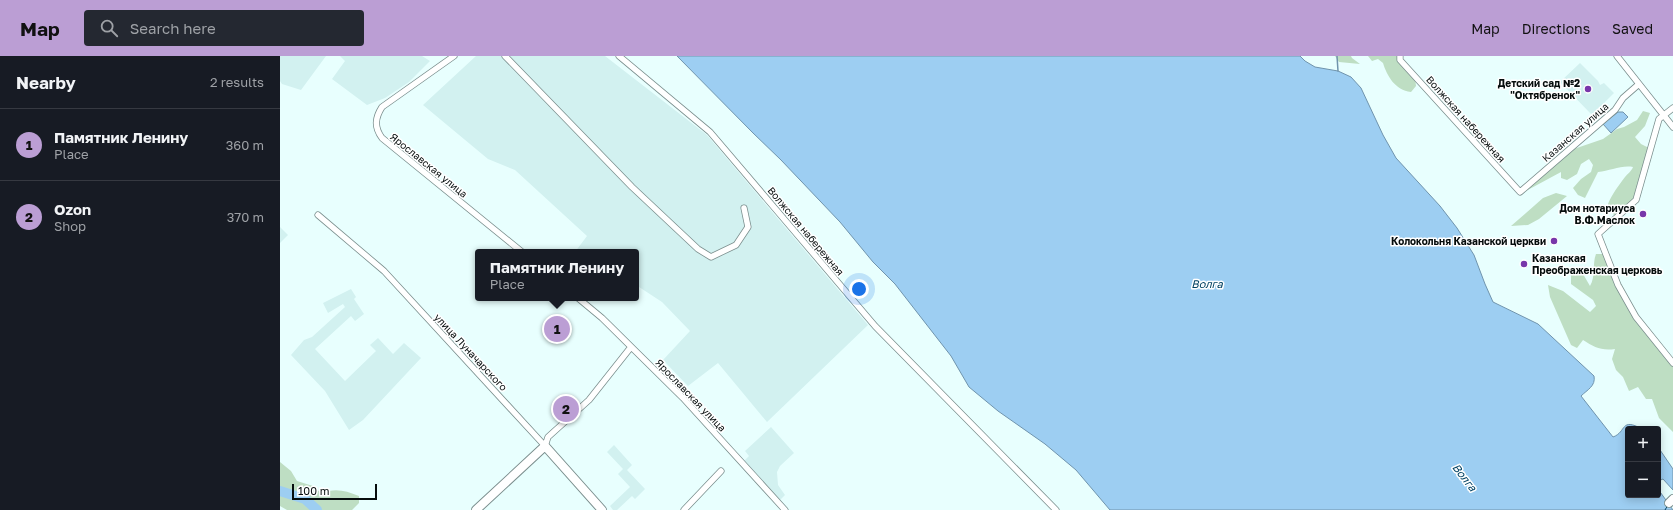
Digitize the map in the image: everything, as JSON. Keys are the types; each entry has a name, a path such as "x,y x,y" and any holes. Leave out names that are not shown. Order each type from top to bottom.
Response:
{"street":[{"name":"Ярославская улица","path":"454,56 382,107 376,119 378,131 382,138 518,249"},
{"path":"505,56 632,187 698,249 711,257 736,245 748,227 744,208"},
{"name":"Волжская набережная","path":"619,56 710,132 875,326 1056,510"},
{"name":"Волжская набережная","path":"1400,56 1400,60 1520,192"},
{"path":"1617,56 1673,128"},
{"name":"Казанская улица","path":"1520,192 1615,110 1623,98 1640,84"},
{"path":"1673,108 1659,119 1636,200 1598,234 1618,286 1636,317 1673,361"},
{"name":"улица Луначарского","path":"318,215 384,271 602,510"},
{"name":"Ярославская улица","path":"582,301 602,318 683,398 785,510"},
{"path":"476,510 545,446 548,437 589,400 631,348"},
{"path":"684,510 721,471"}],"shaded area":[{"path":"280,56 326,56 301,90 282,84 280,81"},
{"path":"340,56 422,56 430,61 409,82 385,98 367,105 332,79 345,61"},
{"path":"476,56 605,56 707,135 868,325 767,422 718,363 688,386 663,360 690,331 662,302 639,287 639,249 577,249 587,236 515,170 488,159 423,105"},
{"name":"Детский сад №2 \"Октябренок\"","path":"1580,63 1598,81 1600,85 1604,83 1614,93 1592,115 1560,82"},
{"path":"280,227 288,235 280,243"},
{"path":"351,289 356,297 354,299 364,314 355,321 351,316 315,349 345,381 376,351 370,345 378,338 393,354 404,343 421,358 363,420 349,430 325,391 291,355 304,340 312,337 345,307 343,304 328,313 323,303"},
{"path":"771,427 794,453 780,466 777,472 778,485 785,495 780,500 744,461 749,456 745,451"},
{"path":"614,445 632,465 627,470 645,489 635,499 632,496 617,510 613,510 610,506 630,487 618,474 623,469 607,452"}],"green space":[{"path":"1335,56 1351,56 1360,64 1339,62"},
{"path":"1368,56 1398,56 1415,77 1416,86 1411,92 1400,88 1392,82 1383,63 1378,59 1372,61"},
{"path":"1643,111 1650,113 1645,126 1635,137 1641,144 1649,148 1635,199 1615,217 1608,204 1616,190 1633,167 1624,167 1598,172 1585,198 1578,195 1573,188 1581,179 1591,172 1593,165 1589,159 1581,164 1577,174 1567,180 1561,178 1561,172 1524,192 1571,150 1603,139 1617,129 1637,120"},
{"path":"1556,193 1567,196 1539,219 1528,225 1511,226 1543,198"},
{"path":"1596,254 1603,254 1617,286 1673,365 1673,432 1659,418 1652,399 1646,399 1638,387 1629,391 1623,377 1616,370 1612,359 1615,349 1598,348 1583,340 1577,348 1571,345 1550,297 1548,285 1563,291 1590,312 1596,306 1593,300 1571,284 1571,273 1583,274 1590,286 1593,278"},
{"path":"280,462 291,471 297,481 313,486 321,493 335,490 354,494 359,496 359,503 352,510 287,510 280,506"}],"water":[{"name":"Волга","path":"677,56 1300,56 1315,67 1338,71 1351,77 1361,88 1383,135 1396,158 1440,206 1457,228 1474,255 1493,302 1538,324 1594,376 1594,382 1581,396 1613,437 1625,426 1625,498 1661,498 1661,493 1673,510 1110,510 1076,470 1045,444 998,411 969,387 951,356 895,284 873,262 840,222"},
{"path":"1618,112 1623,112 1628,117 1611,133 1603,124"},
{"name":"Волга","path":"1630,424 1635,426 1626,426"},
{"path":"1661,451 1673,469 1673,490 1663,479 1661,480"}],"waterway":[{"path":"1337,56 1338,71"},
{"path":"280,491 305,499 317,510"}],"ferry route":[{"path":"1665,510 1668,505"}],"place":[{"name":"Детский сад №2 \"Октябренок\"","path":"1588,89"},
{"name":"Дом нотариуса В.Ф.Маслок","path":"1643,214"},
{"name":"Колокольня Казанской церкви","path":"1554,241"},
{"name":"Казанская Преображенская церковь","path":"1524,264"},
{"name":"Памятник Ленину","path":"557,329"},
{"name":"Ozon","path":"566,409"}]}
